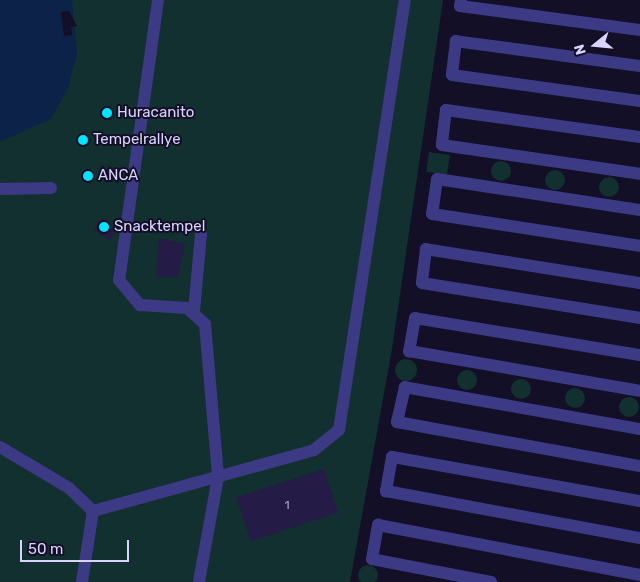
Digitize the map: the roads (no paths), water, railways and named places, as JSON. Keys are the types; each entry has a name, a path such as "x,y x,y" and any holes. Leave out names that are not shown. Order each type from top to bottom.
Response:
{"street":[{"path":"158,0 119,280 140,305 194,311"},
{"path":"93,511 314,450 339,430 406,0"},
{"path":"461,0 460,6 640,30"},
{"path":"640,66 456,41 452,75 640,101"},
{"path":"640,137 446,110 442,144 640,174"},
{"path":"640,210 437,179 432,214 640,246"},
{"path":"0,189 51,188"},
{"path":"199,582 218,477 208,343 204,324 194,311 201,234"},
{"path":"640,283 426,249 422,283 640,318"},
{"path":"640,355 415,318 409,351 640,391"},
{"path":"640,429 404,387 397,422 640,466"},
{"path":"0,447 69,488 93,511"},
{"path":"640,501 392,458 386,491 640,538"},
{"path":"82,582 93,511"},
{"path":"491,582 372,559 378,525 640,575"}],"water":[{"path":"0,0 72,0 77,53 68,88 51,119 0,142"}],"place":[{"name":"Huracanito","path":"107,113"},
{"name":"Tempelrallye","path":"83,140"},
{"name":"ANCA","path":"88,176"},
{"name":"Snacktempel","path":"104,227"}]}
